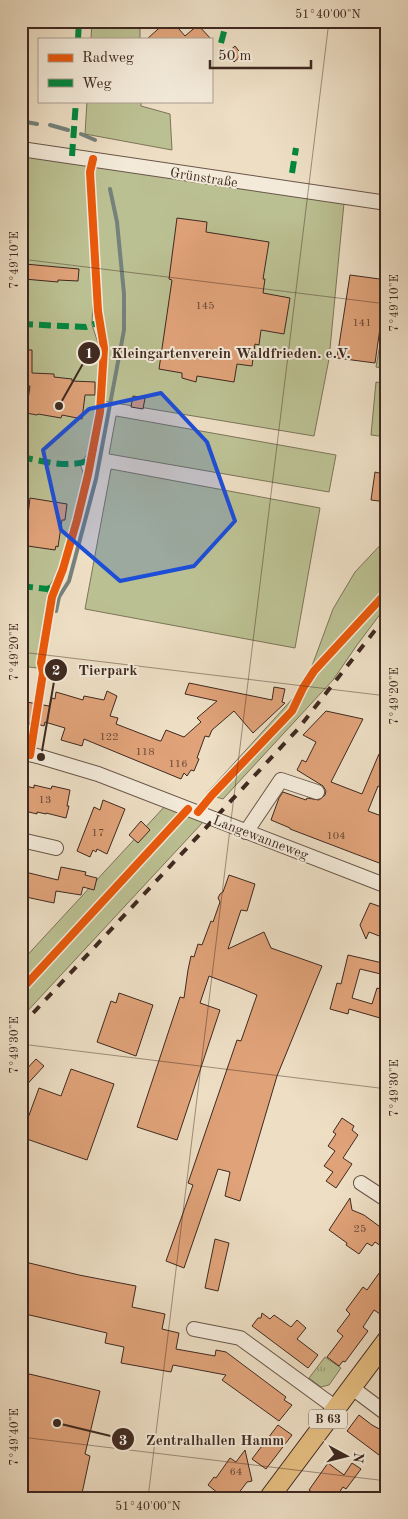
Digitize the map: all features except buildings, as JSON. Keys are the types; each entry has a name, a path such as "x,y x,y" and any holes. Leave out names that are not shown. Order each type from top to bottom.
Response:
{"main road":[{"name":"B 63","path":"270,1498 387,1340"}],"street":[{"name":"Grünstraße","path":"21,149 387,203"},
{"name":"Langewanneweg","path":"21,752 98,774 387,886"},
{"path":"246,832 281,780 317,792"},
{"path":"21,840 56,848"},
{"path":"361,1183 387,1200"},
{"path":"194,1329 240,1338 336,1408"},
{"path":"351,1387 387,1414"}],"highlighted area":[{"path":"161,393 207,442 235,521 194,566 120,581 61,530 43,450 89,409"}],"green space":[{"path":"92,21 147,21 140,27 140,38 91,38"},
{"path":"87,102 141,102 141,106 170,114 172,150 85,134"},
{"path":"21,153 344,203 329,359 314,436 97,400 88,453 80,464 84,475 77,511 61,569 47,589 50,603 37,668 21,666","holes":["94,297 100,349 92,325"]},
{"path":"387,304 387,369 376,367"},
{"path":"376,382 387,384 387,437 371,435"},
{"path":"116,416 336,455 329,492 109,454"},
{"path":"111,469 320,508 295,648 85,609"},
{"path":"387,538 387,605 333,680 223,799 206,794 305,685 333,609 355,572"},
{"path":"166,805 204,821 21,1018 21,962"},
{"path":"325,1357 341,1368 329,1385 321,1387 309,1378"}],"waterway":[{"path":"21,121 37,124"},
{"path":"50,125 68,130"},
{"path":"81,134 95,140"},
{"path":"56,611 59,597 69,581 96,479 124,330 124,294 117,222 110,189"}],"railway":[{"path":"21,1026 298,729 387,615"}],"marked path":[{"path":"78,38 79,21"},
{"path":"221,43 226,24 235,21"},
{"path":"72,156 76,102"},
{"path":"292,173 296,148"},
{"path":"21,324 86,327 100,322"},
{"path":"21,457 65,464 82,463 90,460"},
{"path":"21,586 47,589 57,585"}],"cycle path":[{"path":"30,755 43,673 41,663 52,597 63,569 77,520 100,412 104,348 98,311 90,172 93,159"},
{"path":"198,812 292,711 314,671 387,592"},
{"path":"21,990 188,809"}],"place":[{"name":"Kleingartenverein Waldfrieden. e.V.","path":"59,406"},
{"name":"Tierpark","path":"41,757"},
{"name":"Zentralhallen Hamm","path":"57,1423"}]}
